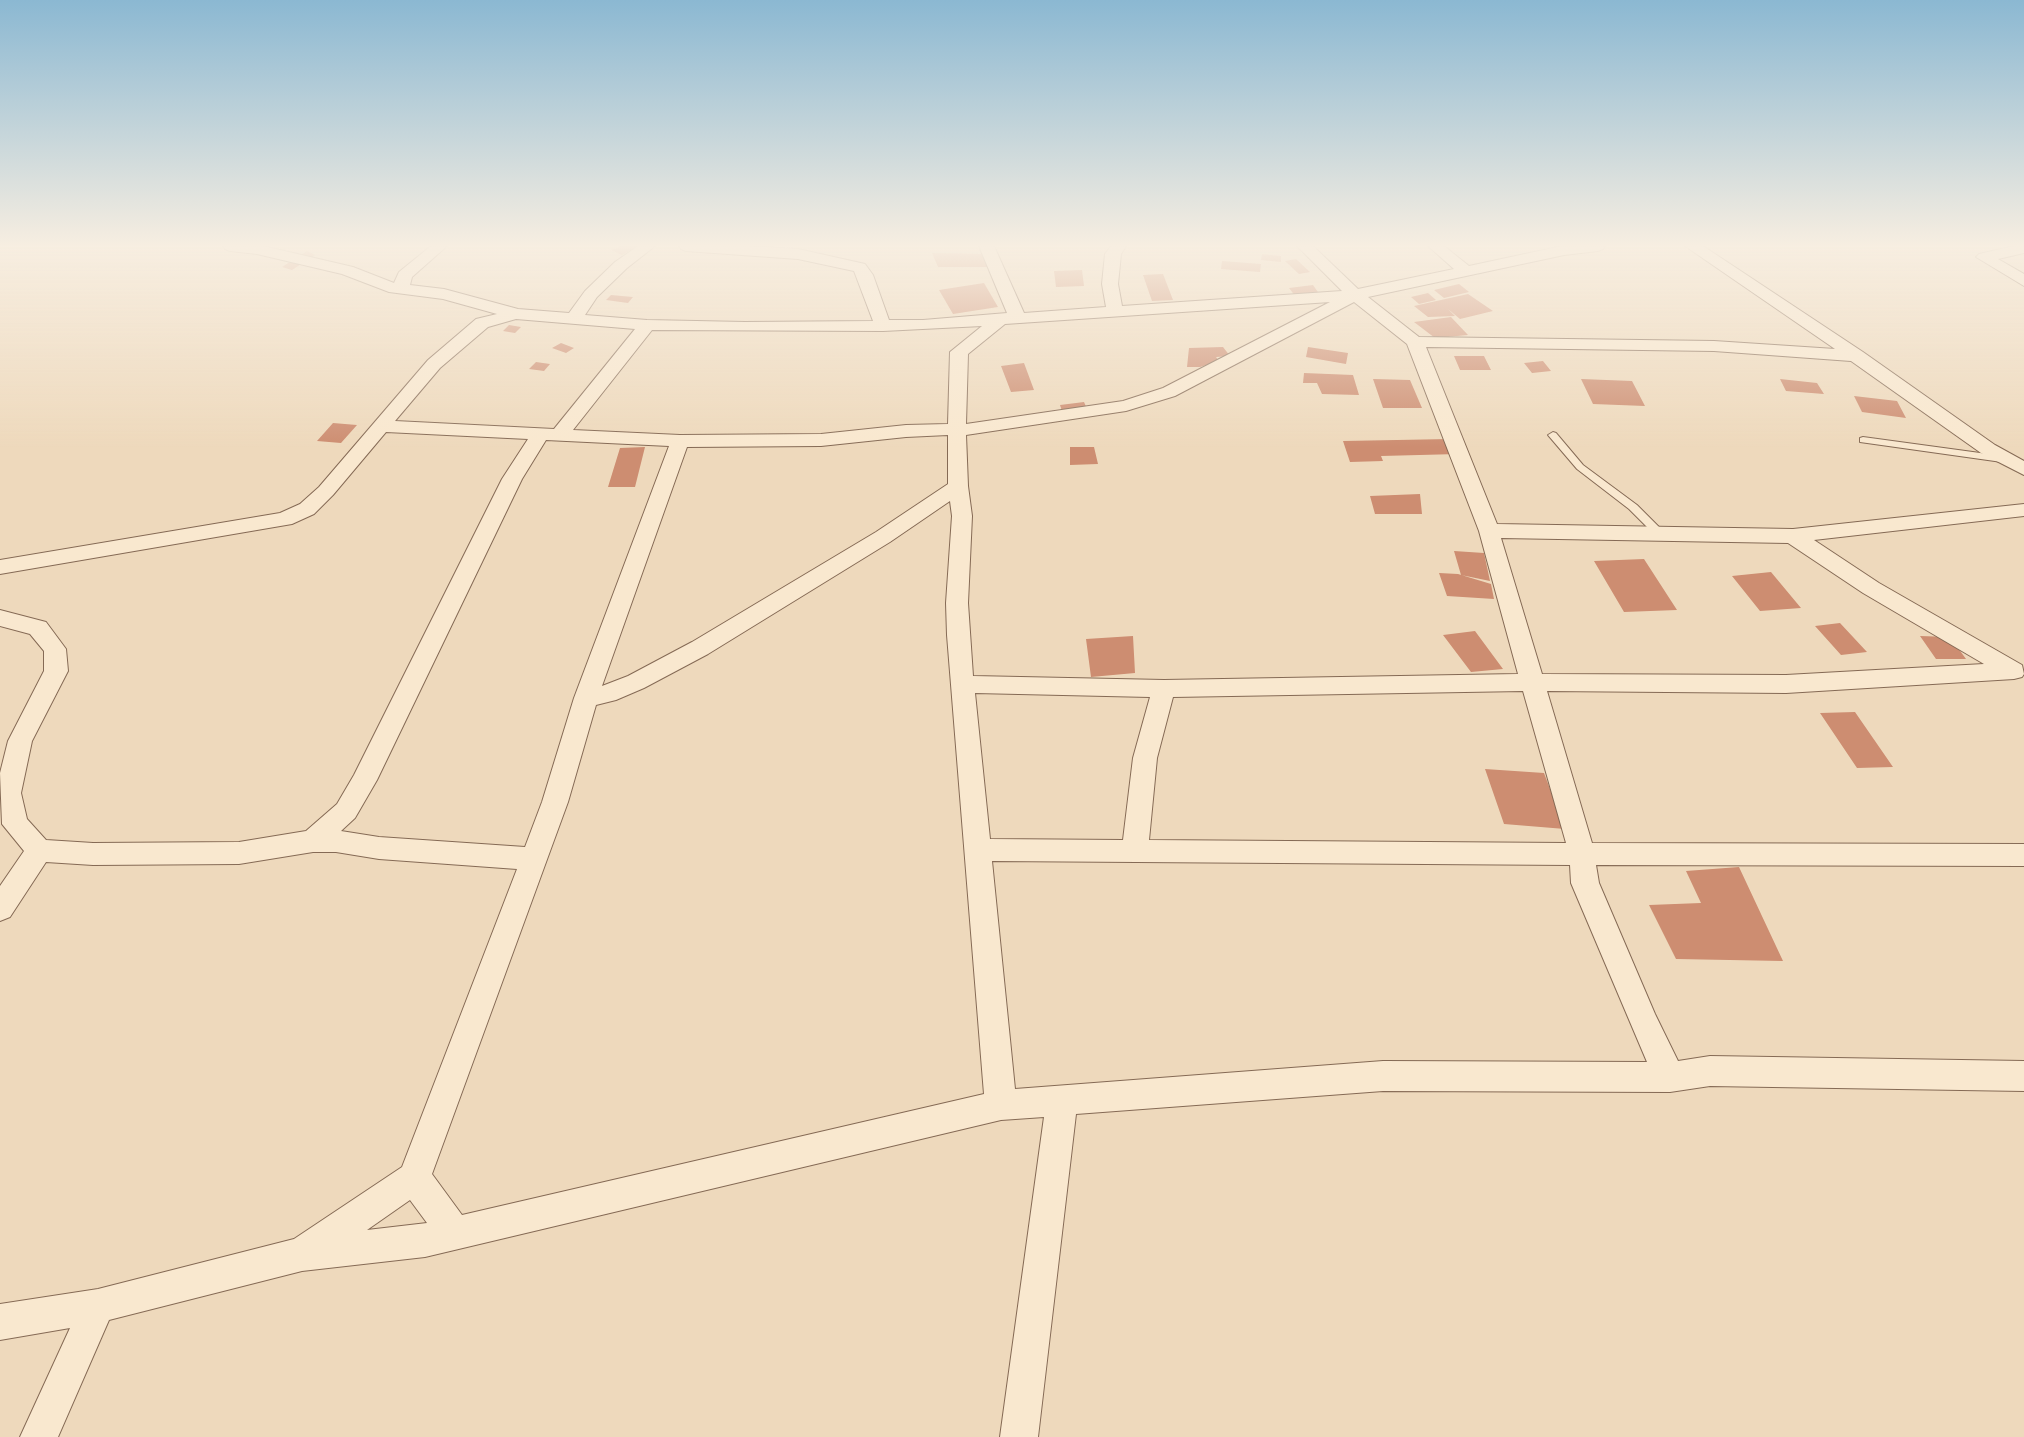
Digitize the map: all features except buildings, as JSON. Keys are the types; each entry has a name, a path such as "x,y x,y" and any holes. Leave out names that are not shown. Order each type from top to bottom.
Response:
{"street":[{"path":"0,567 285,519 307,509 326,491 434,364 482,323 487,313"},
{"path":"513,313 647,325 746,327 923,325 1069,313"},
{"path":"575,317 578,313"},
{"path":"878,313 883,326"},
{"path":"1009,313 1010,317"},
{"path":"382,426 680,441 821,440 980,429 1126,406 1158,396 1320,313"},
{"path":"1378,313 1415,342 1489,531 1582,855 1585,883 1643,1021 1670,1077"},
{"path":"1793,313 1988,449 2024,469"},
{"path":"482,323 517,314"},
{"path":"959,352 1010,317"},
{"path":"313,841 346,811 364,780 512,479 647,325"},
{"path":"923,325 959,352"},
{"path":"1415,342 1714,346 1857,356"},
{"path":"959,352 958,486 962,516 957,603 962,684 1001,1105"},
{"path":"302,1254 414,1178 555,802 586,698 680,441"},
{"path":"586,698 608,694 636,682 700,648 883,537 958,486"},
{"path":"1489,531 1792,536 2024,510"},
{"path":"1792,536 1872,588 2019,674"},
{"path":"0,618 38,628 55,649 56,671 20,741 8,793 15,824 39,850 93,854 239,853 313,841 336,841 379,848 533,859"},
{"path":"962,684 1164,689 1531,682 1786,684 2019,674"},
{"path":"1135,851 1145,758 1164,689"},
{"path":"0,909 39,850"},
{"path":"978,850 1582,855 2024,855"},
{"path":"0,1322 98,1306 302,1254 425,1240 1001,1105 1383,1076 1670,1077 1710,1071 2024,1076"},
{"path":"1019,1437 1062,1101"},
{"path":"414,1178 454,1233"},
{"path":"39,1437 98,1306"}],"lane":[{"path":"1553,435 1580,467 1633,507 1659,533"},
{"path":"1863,440 2006,460"}]}
